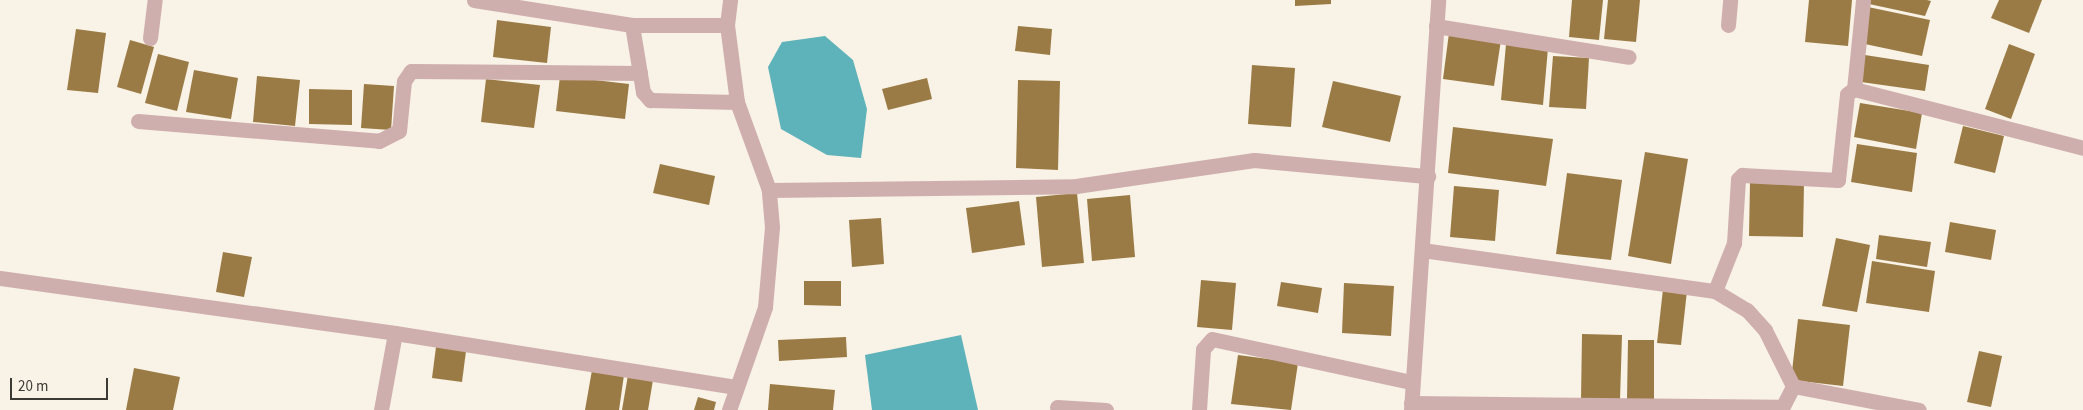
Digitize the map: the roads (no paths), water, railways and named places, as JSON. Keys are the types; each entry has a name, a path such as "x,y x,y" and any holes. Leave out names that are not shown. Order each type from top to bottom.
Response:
{"street":[{"path":"150,38 155,0"},
{"path":"474,0 632,25 727,25"},
{"path":"729,410 765,307 772,235 769,190 737,102 727,25 730,0"},
{"path":"1438,0 1428,176 1411,382 1411,407 1781,409 1793,386"},
{"path":"1728,25 1730,0"},
{"path":"1854,89 1863,0"},
{"path":"632,25 643,92 650,100 737,102"},
{"path":"1436,26 1629,57"},
{"path":"138,121 379,141 399,131 404,81 411,71 640,73"},
{"path":"1715,291 1734,243 1738,179 1742,175 1838,180 1846,94 1854,89 2083,148"},
{"path":"769,190 1069,187 1254,160 1428,176"},
{"path":"1422,250 1715,291 1747,310 1765,330 1793,386"},
{"path":"0,278 395,333 736,387"},
{"path":"380,410 395,333"},
{"path":"1199,410 1203,350 1205,342 1212,340 1411,382"},
{"path":"1793,386 1919,410"},
{"path":"1057,407 1106,410"}],"water":[{"path":"825,36 853,60 867,109 861,158 827,155 781,129 768,67 782,42"},
{"path":"961,335 978,410 872,410 865,355"}]}
